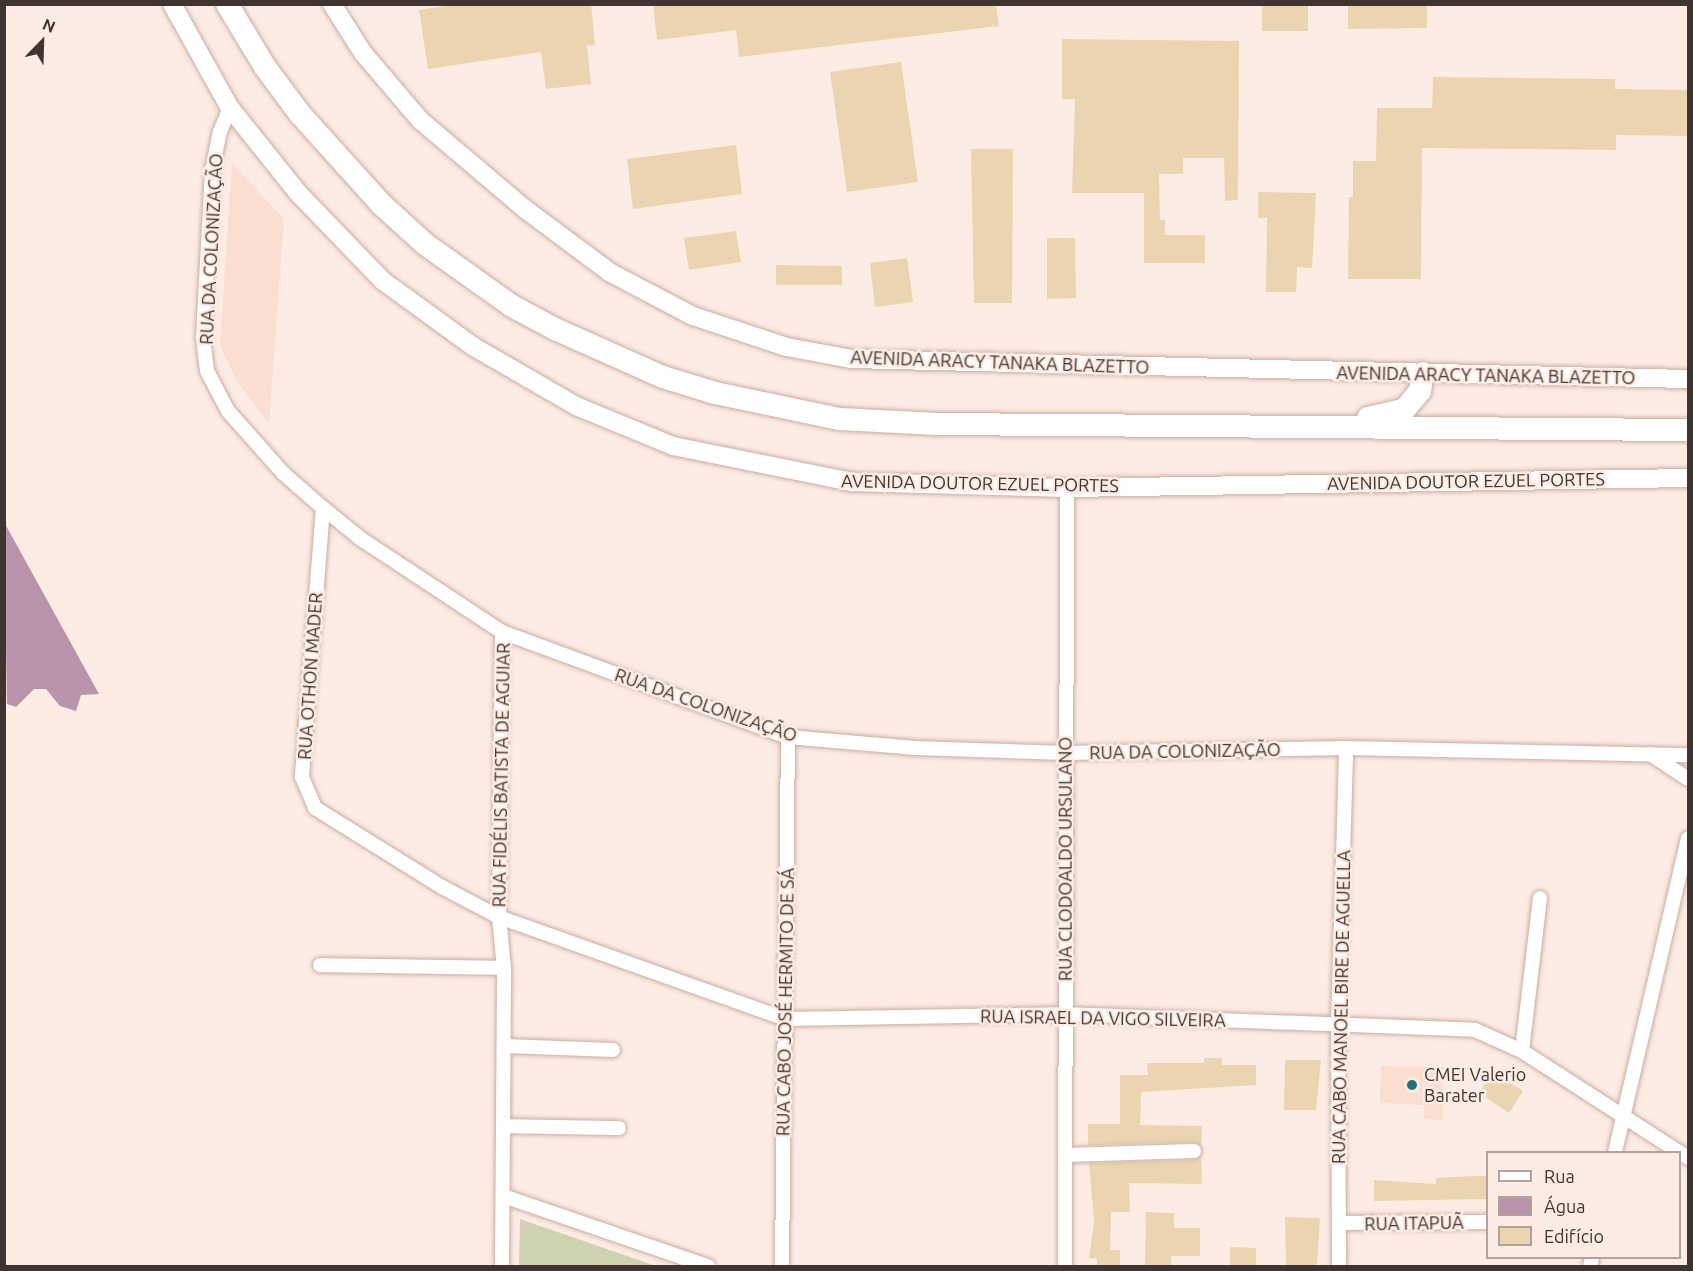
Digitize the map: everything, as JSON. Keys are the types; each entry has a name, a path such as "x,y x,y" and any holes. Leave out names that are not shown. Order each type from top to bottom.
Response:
{"highway":[{"path":"227,4 265,67 300,114 380,203 425,244 512,306 663,377 773,407 839,419 937,424 1689,430"},
{"path":"1302,428 1404,410 1420,391 1423,374"}],"main road":[{"name":"AVENIDA DOUTOR EZUEL PORTES","path":"172,4 230,108 298,193 383,281 474,347 576,406 673,446 852,482 1067,488 1689,478"},
{"name":"AVENIDA ARACY TANAKA BLAZETTO","path":"332,4 363,53 420,120 466,163 611,273 693,316 787,347 851,359 1689,379"}],"street":[{"name":"RUA DA COLONIZAÇÃO","path":"230,108 220,131 212,171 203,338 207,371 228,411 283,472 323,508 361,539 502,632 788,737 916,748 1065,753 1346,748 1689,755"},
{"name":"RUA CLODOALDO URSULANO","path":"1065,1266 1067,488"},
{"name":"RUA OTHON MADER","path":"323,508 302,777 315,808 442,887 499,917"},
{"name":"RUA FIDÉLIS BATISTA DE AGUIAR","path":"502,632 499,917 504,968 502,1266"},
{"name":"RUA CABO JOSÉ HERMITO DE SÁ","path":"782,1266 788,737"},
{"name":"RUA CABO MANOEL BIRE DE AGUELLA","path":"1340,1266 1338,1024 1346,748"},
{"path":"1650,754 1689,779"},
{"path":"1615,1151 1689,838"},
{"path":"1522,1051 1540,898"},
{"name":"RUA ISRAEL DA VIGO SILVEIRA","path":"499,917 785,1019 1064,1014 1475,1030 1522,1051 1678,1151"},
{"path":"320,965 504,968"},
{"path":"504,1046 613,1050"},
{"path":"504,1126 619,1128"},
{"path":"1065,1155 1194,1151"},
{"path":"502,1196 708,1266"},
{"name":"RUA ITAPUÃ","path":"1341,1223 1486,1222"}],"shaded area":[{"path":"232,163 284,219 269,424 237,381 220,346"},
{"name":"CMEI Valerio Barater","path":"1381,1066 1444,1067 1443,1120 1424,1119 1424,1105 1380,1103"}],"green space":[{"path":"520,1219 656,1266 519,1266"}],"water":[{"path":"4,522 99,694 81,695 76,711 60,706 46,689 34,689 16,707 7,704"}],"building":[{"path":"458,4 591,4 595,45 587,46 591,84 546,89 541,52 428,69 419,10"},
{"path":"653,4 996,4 999,26 739,57 736,30 657,40"},
{"path":"1262,4 1308,4 1308,31 1262,31"},
{"path":"1348,4 1427,4 1427,28 1348,29"},
{"path":"1062,39 1239,41 1238,200 1225,201 1224,158 1183,158 1183,174 1159,174 1160,220 1165,220 1165,235 1205,235 1205,263 1144,263 1144,193 1072,193 1075,99 1062,99"},
{"path":"901,62 918,182 847,192 830,72"},
{"path":"1433,77 1615,79 1615,89 1689,90 1689,136 1616,135 1616,150 1422,148 1421,279 1348,279 1349,197 1353,197 1353,161 1376,161 1377,108 1432,108"},
{"path":"736,145 742,194 633,209 627,159"},
{"path":"971,149 1013,149 1012,303 974,303"},
{"path":"1258,192 1316,193 1312,268 1297,267 1296,292 1266,292 1267,218 1258,218"},
{"path":"736,231 741,262 689,270 684,238"},
{"path":"1047,238 1075,238 1076,298 1047,299"},
{"path":"907,258 913,302 875,307 870,263"},
{"path":"776,265 842,266 842,285 776,285"},
{"path":"1204,1058 1222,1058 1222,1065 1256,1065 1256,1085 1141,1092 1140,1125 1202,1126 1201,1146 1194,1142 1088,1145 1088,1124 1120,1124 1120,1075 1148,1075 1147,1063 1204,1063"},
{"path":"1285,1060 1321,1060 1316,1110 1284,1110"},
{"path":"1493,1072 1523,1091 1509,1113 1479,1093"},
{"path":"1201,1156 1202,1184 1129,1183 1130,1212 1111,1212 1110,1250 1120,1250 1120,1266 1097,1266 1097,1258 1089,1258 1094,1222 1089,1163 1194,1160"},
{"path":"1486,1176 1486,1199 1374,1201 1374,1180 1436,1184 1436,1178"},
{"path":"1146,1212 1174,1213 1174,1228 1200,1228 1200,1256 1171,1256 1171,1266 1145,1266"},
{"path":"1285,1217 1320,1218 1317,1266 1286,1266"},
{"path":"1230,1247 1256,1248 1256,1266 1230,1266"}],"place":[{"name":"CMEI Valerio Barater","path":"1412,1085"}]}
